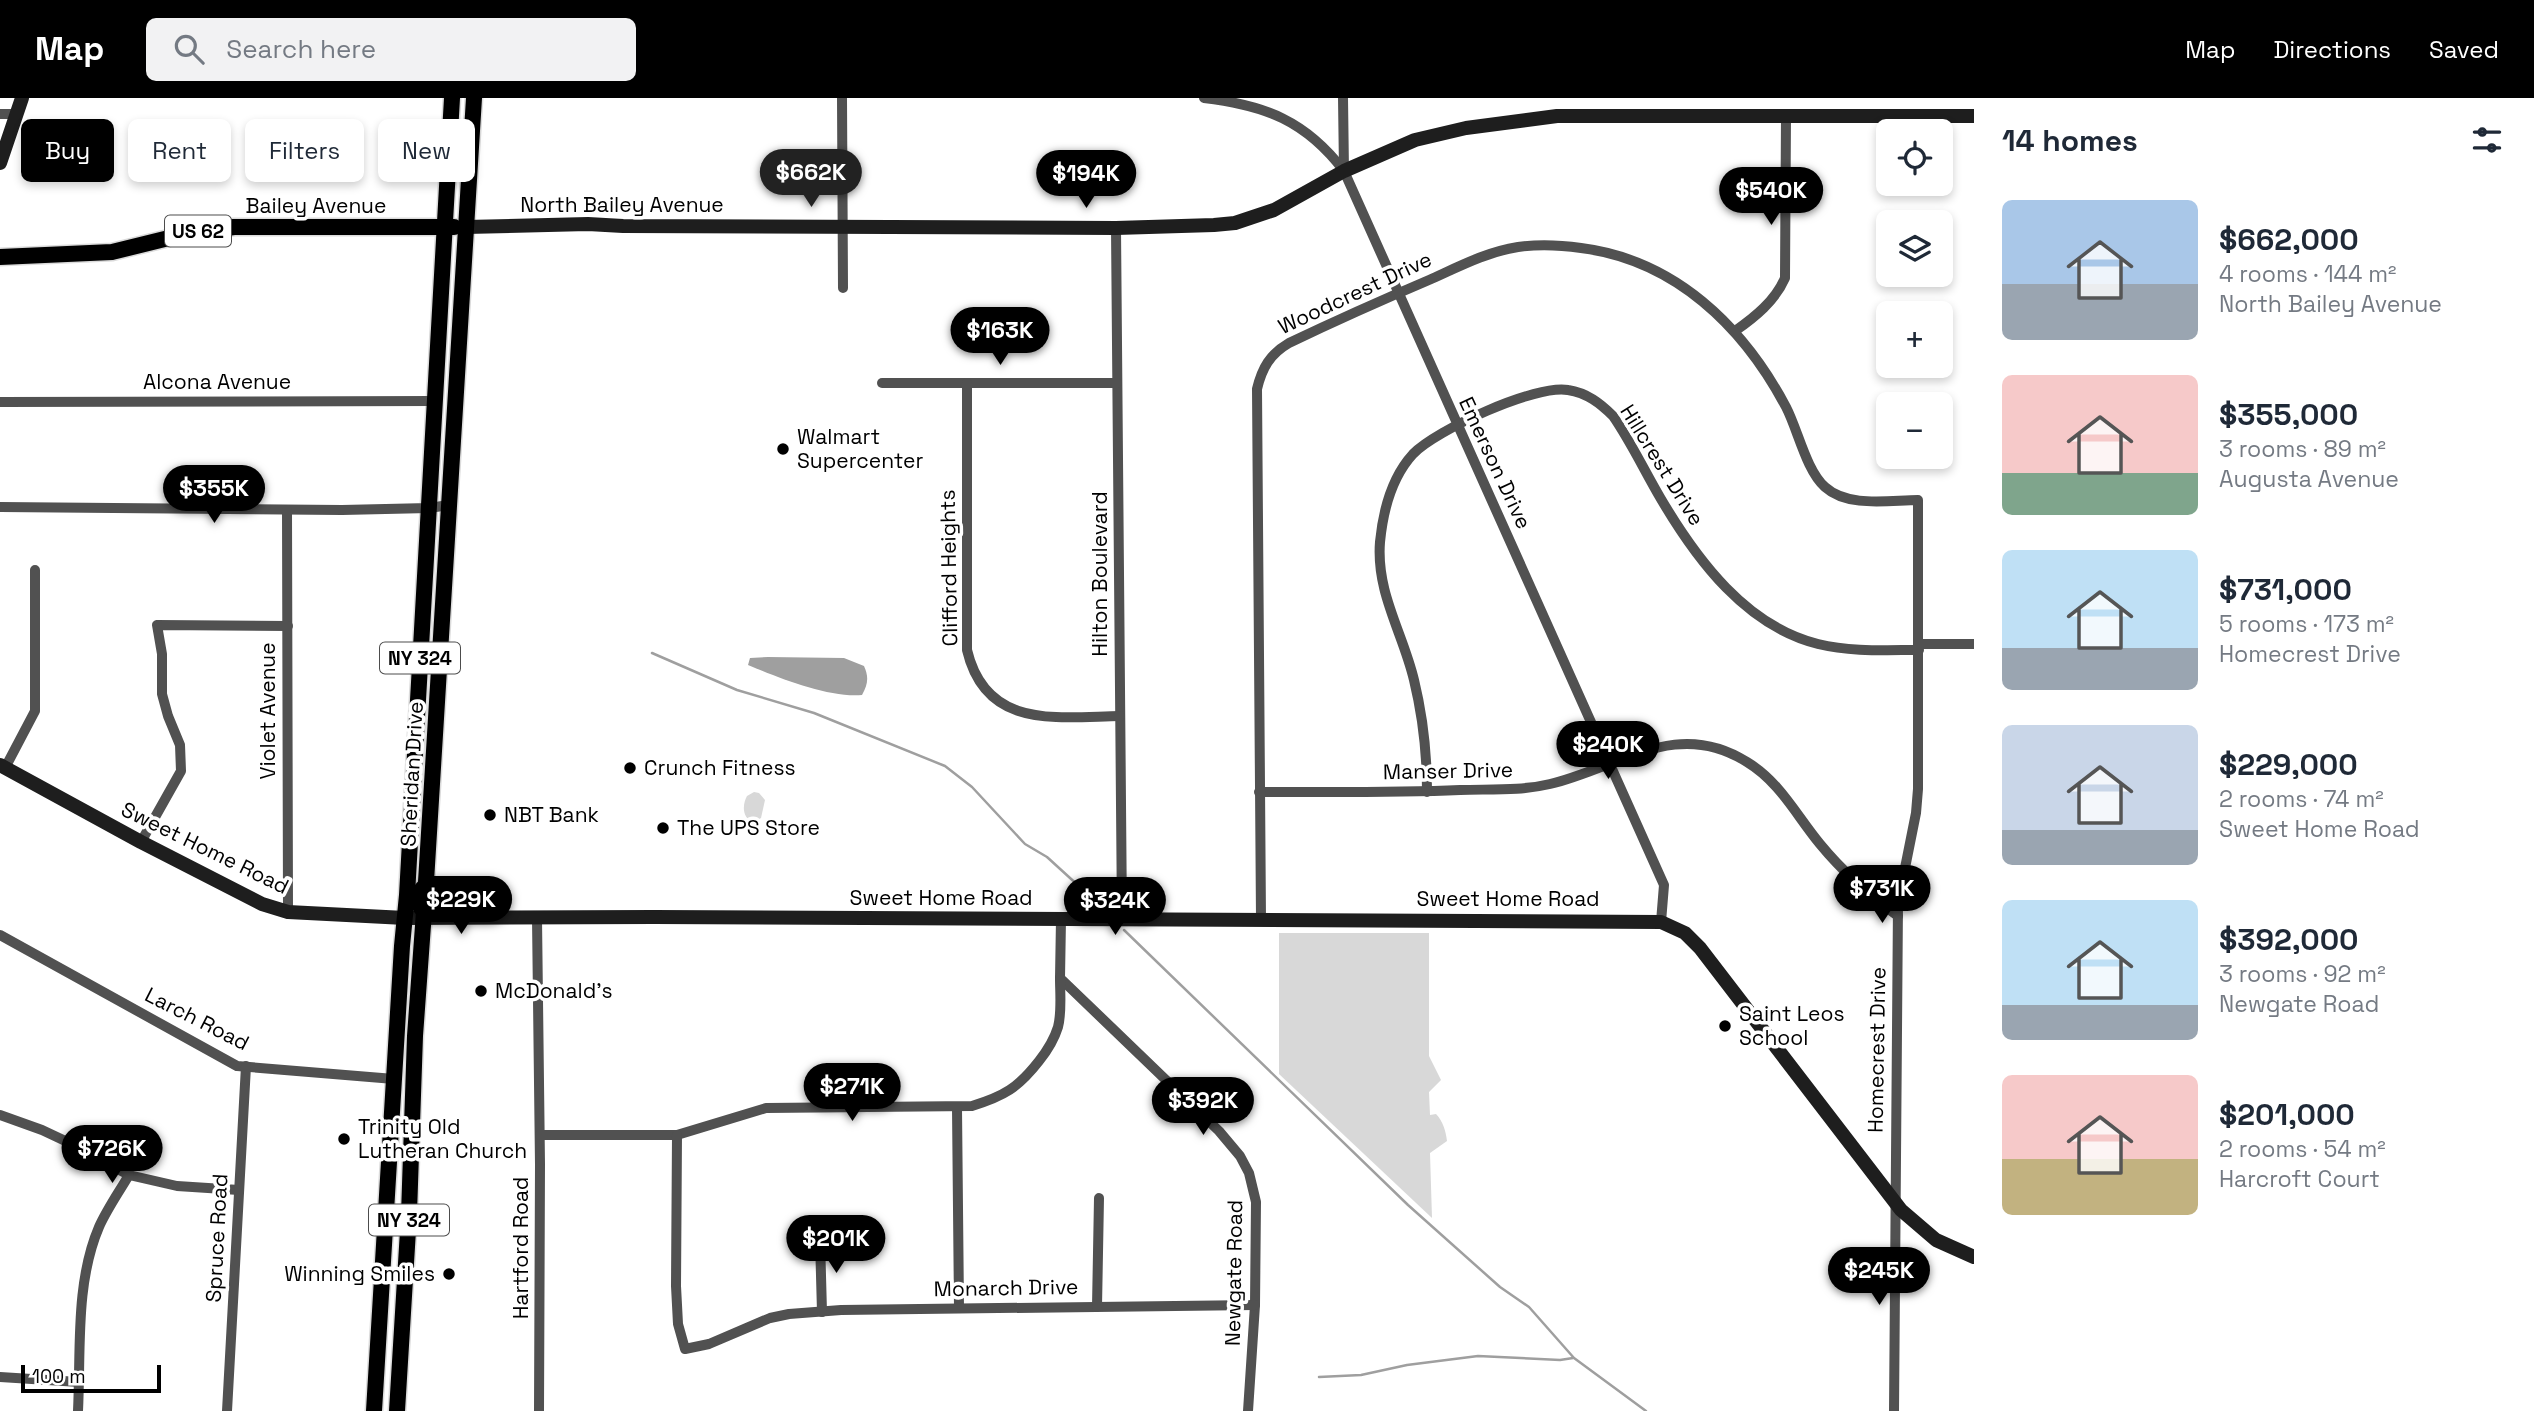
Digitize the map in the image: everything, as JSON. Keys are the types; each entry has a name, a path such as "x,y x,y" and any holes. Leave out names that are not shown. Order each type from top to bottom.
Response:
{"main road":[{"name":"Sheridan Drive","path":"374,1411 453,98"},
{"name":"Sheridan Drive","path":"397,1411 409,1213 415,1036 474,98"},
{"name":"Bailey Avenue","path":"0,257 112,252 185,234 234,227 466,227"}],"street":[{"path":"0,163 22,98"},
{"path":"842,98 843,288"},
{"name":"Emerson Drive","path":"1204,98 1253,106 1293,124 1326,147 1344,171 1664,885 1661,922"},
{"path":"1343,98 1344,171"},
{"path":"0,114 16,114"},
{"name":"North Bailey Avenue","path":"466,227 588,223 623,226 1116,228 1235,223 1274,210 1344,171 1415,140 1516,120 1557,116 1974,116"},
{"path":"1735,331 1763,309 1781,288 1785,278 1786,116"},
{"name":"Hilton Boulevard","path":"1116,228 1122,919"},
{"name":"Woodcrest Drive","path":"1261,919 1257,389 1260,375 1271,356 1289,343 1398,292 1486,255 1521,246 1561,245 1614,254 1661,272 1697,295 1735,331 1760,363 1787,408 1817,479 1835,494 1857,500"},
{"path":"882,383 1117,383"},
{"name":"Clifford Heights","path":"967,383 967,650 975,673 992,696 1004,705 1027,715 1120,716"},
{"name":"Hillcrest Drive","path":"1427,792 1426,755 1415,681 1383,589 1380,542 1386,506 1404,465 1427,441 1458,425 1545,390 1567,390 1591,398 1602,405 1623,431 1678,528 1698,556 1739,600 1761,617 1795,636 1824,645 1871,650 1974,644"},
{"name":"Alcona Avenue","path":"0,401 435,401"},
{"name":"Homecrest Drive","path":"1857,500 1918,500 1918,789 1916,813 1899,893 1898,916 1894,1411"},
{"path":"0,507 287,510 429,508 449,505"},
{"name":"Violet Avenue","path":"287,510 288,912"},
{"path":"3,766 35,711 35,570"},
{"path":"141,842 181,771 180,745 162,694 162,644 157,625 288,626"},
{"name":"Manser Drive","path":"1259,792 1427,792 1525,788 1573,778 1655,747 1687,743 1719,749 1746,761 1763,773 1781,791 1819,843 1849,876 1898,916"},
{"name":"Sweet Home Road","path":"3,766 141,842 262,904 288,912 405,918 1661,922 1685,933 1700,948 1909,1218 1936,1240 1974,1257"},
{"name":"Hartford Road","path":"537,918 540,1135 539,1411"},
{"path":"540,1135 677,1135 766,1108 957,1108 995,1099 1023,1081 1031,1072 1046,1052 1057,1029 1060,1016 1062,919"},
{"name":"Larch Road","path":"0,935 237,1066 394,1079"},
{"name":"Newgate Road","path":"1060,978 1219,1131 1240,1156 1249,1173 1256,1202 1255,1306 1248,1411"},
{"name":"Spruce Road","path":"227,1411 246,1066"},
{"path":"957,1108 959,1308"},
{"path":"0,1115 65,1141 129,1175 177,1186 239,1190"},
{"name":"Monarch Drive","path":"677,1135 676,1286 678,1324 685,1349 709,1344 770,1318 789,1314 959,1308 1255,1306"},
{"path":"78,1411 82,1302 86,1272 99,1228 129,1175"},
{"path":"1097,1307 1099,1198"},
{"path":"820,1239 822,1312"},
{"path":"0,1377 79,1382"}],"shaded area":[{"path":"750,658 844,658 864,666 867,684 862,695 835,693 804,686 748,665"},
{"path":"754,792 759,793 765,800 761,818 754,822 745,815 744,803 747,796"},
{"path":"1279,933 1429,933 1429,1056 1441,1080 1429,1092 1430,1115 1436,1114 1441,1120 1447,1141 1430,1153 1432,1218 1279,1074"}],"waterway":[{"path":"652,653 737,690 814,713 945,766 972,787 1025,844 1047,857 1104,909"},
{"path":"1124,930 1408,1205 1500,1287 1529,1307 1574,1358 1646,1411"},
{"path":"1319,1377 1361,1375 1407,1365 1478,1356 1560,1360 1573,1358"}],"place":[{"name":"Walmart Supercenter","path":"783,449"},
{"name":"Crunch Fitness","path":"630,768"},
{"name":"NBT Bank","path":"490,815"},
{"name":"The UPS Store","path":"663,828"},
{"name":"McDonald's","path":"481,991"},
{"name":"Saint Leos School","path":"1725,1026"},
{"name":"Trinity Old Lutheran Church","path":"344,1139"},
{"name":"Winning Smiles","path":"449,1274"}]}
